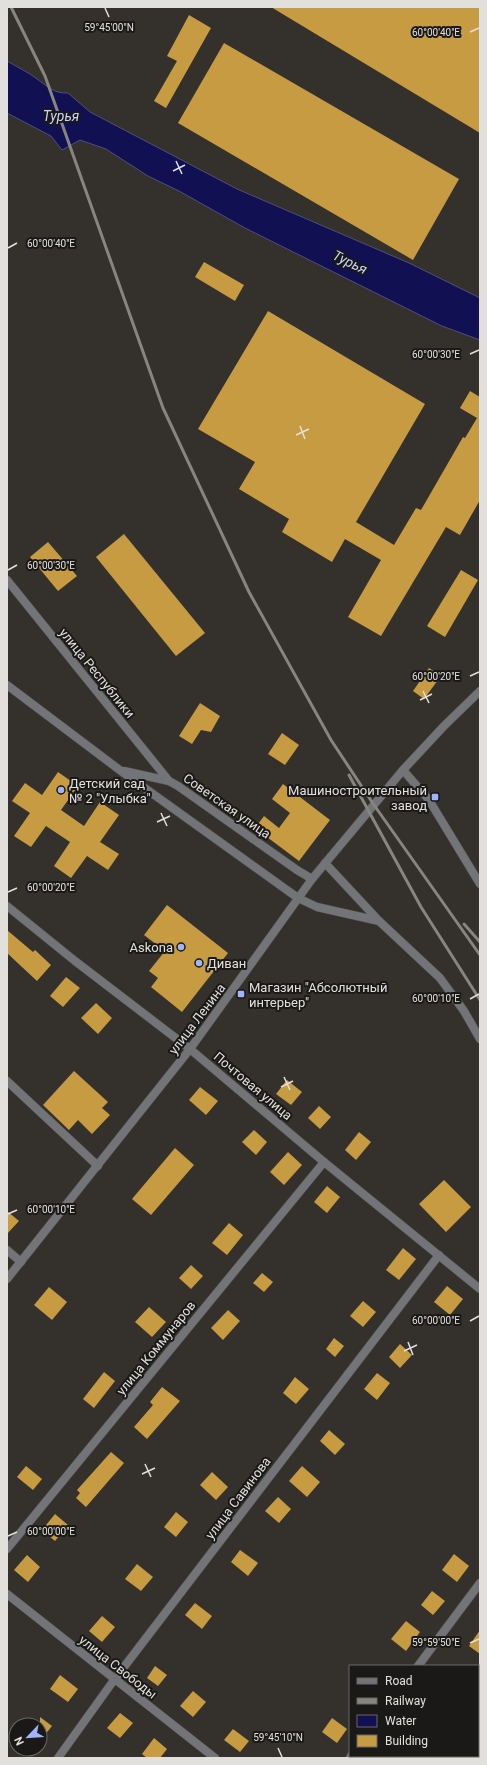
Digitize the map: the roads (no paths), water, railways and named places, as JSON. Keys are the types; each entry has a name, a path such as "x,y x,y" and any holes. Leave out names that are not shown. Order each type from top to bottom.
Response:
{"street":[{"name":"улица Республики","path":"7,580 169,781"},
{"name":"Советская улица","path":"7,685 121,771 298,898 316,908 379,921"},
{"name":"улица Ленина","path":"7,1279 190,1049 236,988 312,879 403,770 444,726 480,691"},
{"path":"403,770 429,800 480,884"},
{"name":"Советская улица","path":"121,771 169,781 178,786 312,879"},
{"path":"325,863 379,921 440,978 464,1011 480,1039"},
{"name":"Почтовая улица","path":"7,906 75,961 190,1049 324,1162 480,1289"},
{"path":"7,1081 98,1166"},
{"name":"улица Коммунаров","path":"7,1549 324,1162"},
{"path":"7,1250 21,1262"},
{"name":"улица Савинова","path":"58,1758 114,1680 439,1255"},
{"path":"419,1665 480,1583"},
{"name":"улица Свободы","path":"7,1594 114,1680 215,1758"}],"water":[{"name":"Турья","path":"7,61 30,74 51,89 68,93 90,112 237,189 409,263 480,298 480,340 442,326 245,228 179,191 148,176 106,149 80,140 62,150 51,136 7,113"}],"railway":[{"path":"11,7 45,76 163,408 249,592 331,740 374,805 480,955"},
{"path":"349,775 421,907 480,1000"},
{"path":"464,924 480,942"}],"place":[{"name":"Детский сад № 2 \"Улыбка\"","path":"61,790"},
{"name":"Машиностроительный завод","path":"435,797"},
{"name":"Askona","path":"181,947"},
{"name":"Диван","path":"199,963"},
{"name":"Магазин \"Абсолютный интерьер\"","path":"241,994"}]}
